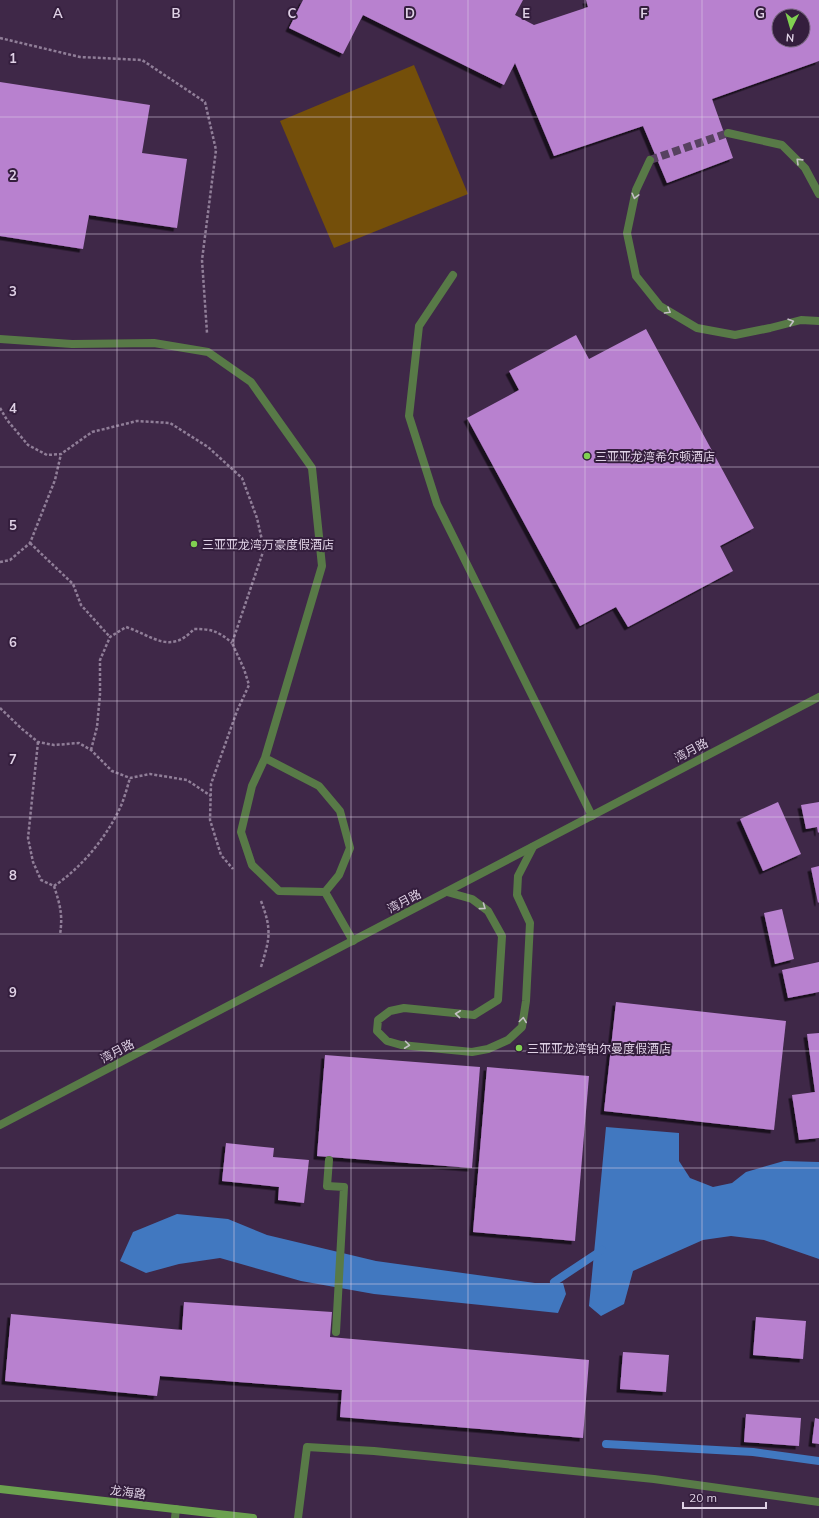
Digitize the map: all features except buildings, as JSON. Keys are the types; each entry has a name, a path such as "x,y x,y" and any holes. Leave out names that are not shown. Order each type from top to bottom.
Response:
{"street":[{"path":"728,133 782,145 806,168 819,194"},
{"path":"650,160 636,190 627,233 636,276 660,306 698,328 735,335 800,320 819,321"},
{"path":"453,275 419,326 409,416 438,504 592,816"},
{"path":"0,339 72,344 154,342 208,352 251,382 312,468 322,566 265,758 252,786 240,832 252,865 279,891 325,892"},
{"name":"湾月路","path":"0,1125 819,697"},
{"path":"265,758 319,786 340,812 350,848 339,875 325,892"},
{"path":"447,892 472,899 488,911 502,936 498,1000 474,1015 404,1008 390,1011 378,1020 377,1031 386,1041 401,1045 472,1052 488,1049 508,1040 522,1027 526,1001 530,923 517,894 518,876 533,847"},
{"path":"325,892 353,941"},
{"path":"329,1160 327,1186 344,1187 336,1332"},
{"path":"298,1518 307,1447 382,1452 654,1479 819,1502"},
{"name":"龙海路","path":"0,1488 175,1514 253,1518"}],"path":[{"path":"0,38 80,57 142,60 205,102 216,150 202,260 208,352"},
{"path":"0,408 7,420 28,445 47,455 61,454 92,432 137,421 170,423 208,447 242,478 257,518 264,549 232,643"},
{"path":"0,562 10,560 30,543 55,480 61,454"},
{"path":"30,543 73,584 81,606 110,637"},
{"path":"91,750 97,727 100,694 100,660 110,637 126,627 143,632 163,643 184,640 194,629 211,629 223,635 232,643 244,669 249,685 237,712 211,784 210,820 221,855 238,875"},
{"path":"0,708 38,742 54,745 79,743 91,750 112,771 130,778 150,774 187,780 211,796"},
{"path":"38,742 28,838 33,862 41,880 54,886 63,918 60,935"},
{"path":"54,886 83,862 100,839 120,810 130,778"},
{"path":"251,994 267,947 270,923 260,896"}],"shaded area":[{"path":"414,65 468,194 334,248 280,121"}],"water":[{"path":"606,1127 679,1133 679,1161 690,1178 713,1187 732,1183 746,1172 784,1161 819,1162 819,1259 764,1240 731,1236 703,1240 633,1271 624,1304 601,1316 589,1306"},
{"path":"177,1214 228,1219 267,1235 376,1261 535,1283 563,1283 566,1294 558,1313 374,1294 301,1281 220,1258 179,1264 146,1273 120,1261 133,1232"}],"waterway":[{"path":"554,1282 602,1250"},
{"path":"606,1444 753,1452 819,1461"}],"tunnel":[{"path":"650,160 728,133"}],"place":[{"name":"三亚亚龙湾希尔顿酒店","path":"587,456"},
{"name":"三亚亚龙湾万豪度假酒店","path":"194,544"},
{"name":"三亚亚龙湾铂尔曼度假酒店","path":"519,1048"}]}
